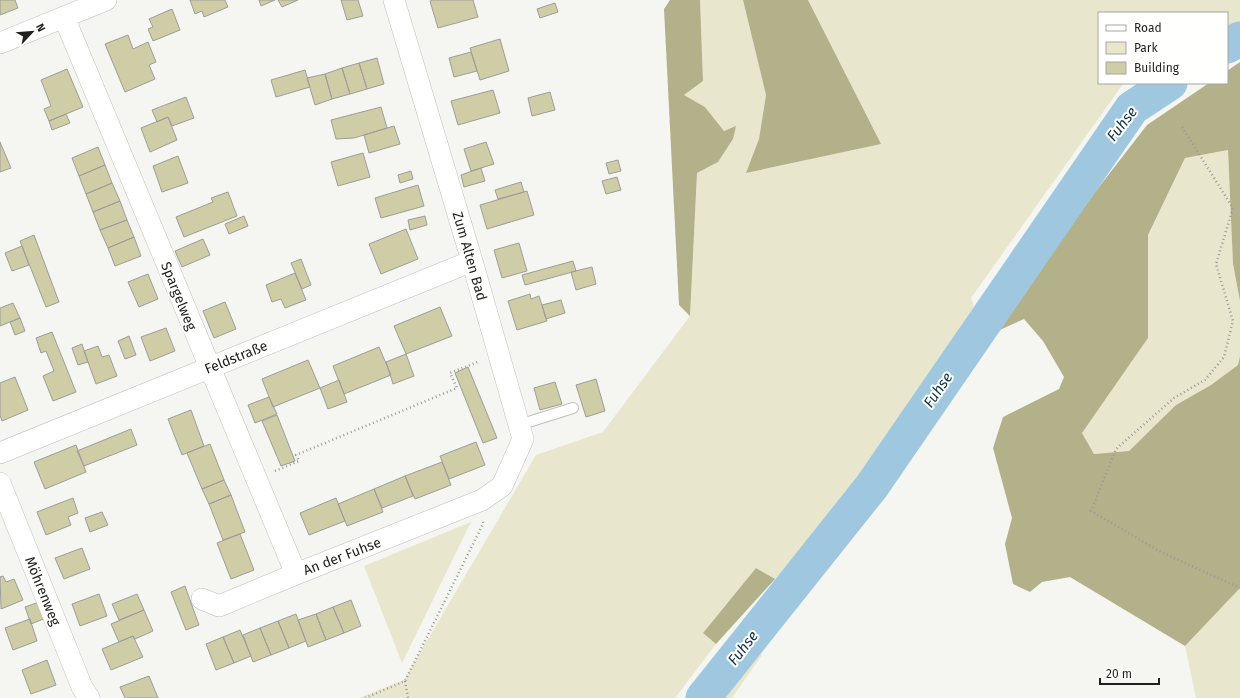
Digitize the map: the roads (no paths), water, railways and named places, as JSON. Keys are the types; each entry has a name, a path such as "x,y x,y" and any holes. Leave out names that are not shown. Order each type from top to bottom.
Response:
{"street":[{"path":"0,43 106,0"},
{"name":"Zum Alten Bad","path":"394,0 472,261 523,439 502,486 482,500"},
{"name":"Spargelweg","path":"64,17 296,574"},
{"name":"Feldstraße","path":"0,453 472,261"},
{"name":"Möhrenweg","path":"0,483 82,688 89,698"},
{"name":"An der Fuhse","path":"202,600 219,606 482,500"}],"lane":[{"path":"519,425 573,408"}],"waterway":[{"name":"Fuhse","path":"1228,45 1240,39"},
{"name":"Fuhse","path":"703,698 872,486 1132,108 1168,84"}]}
